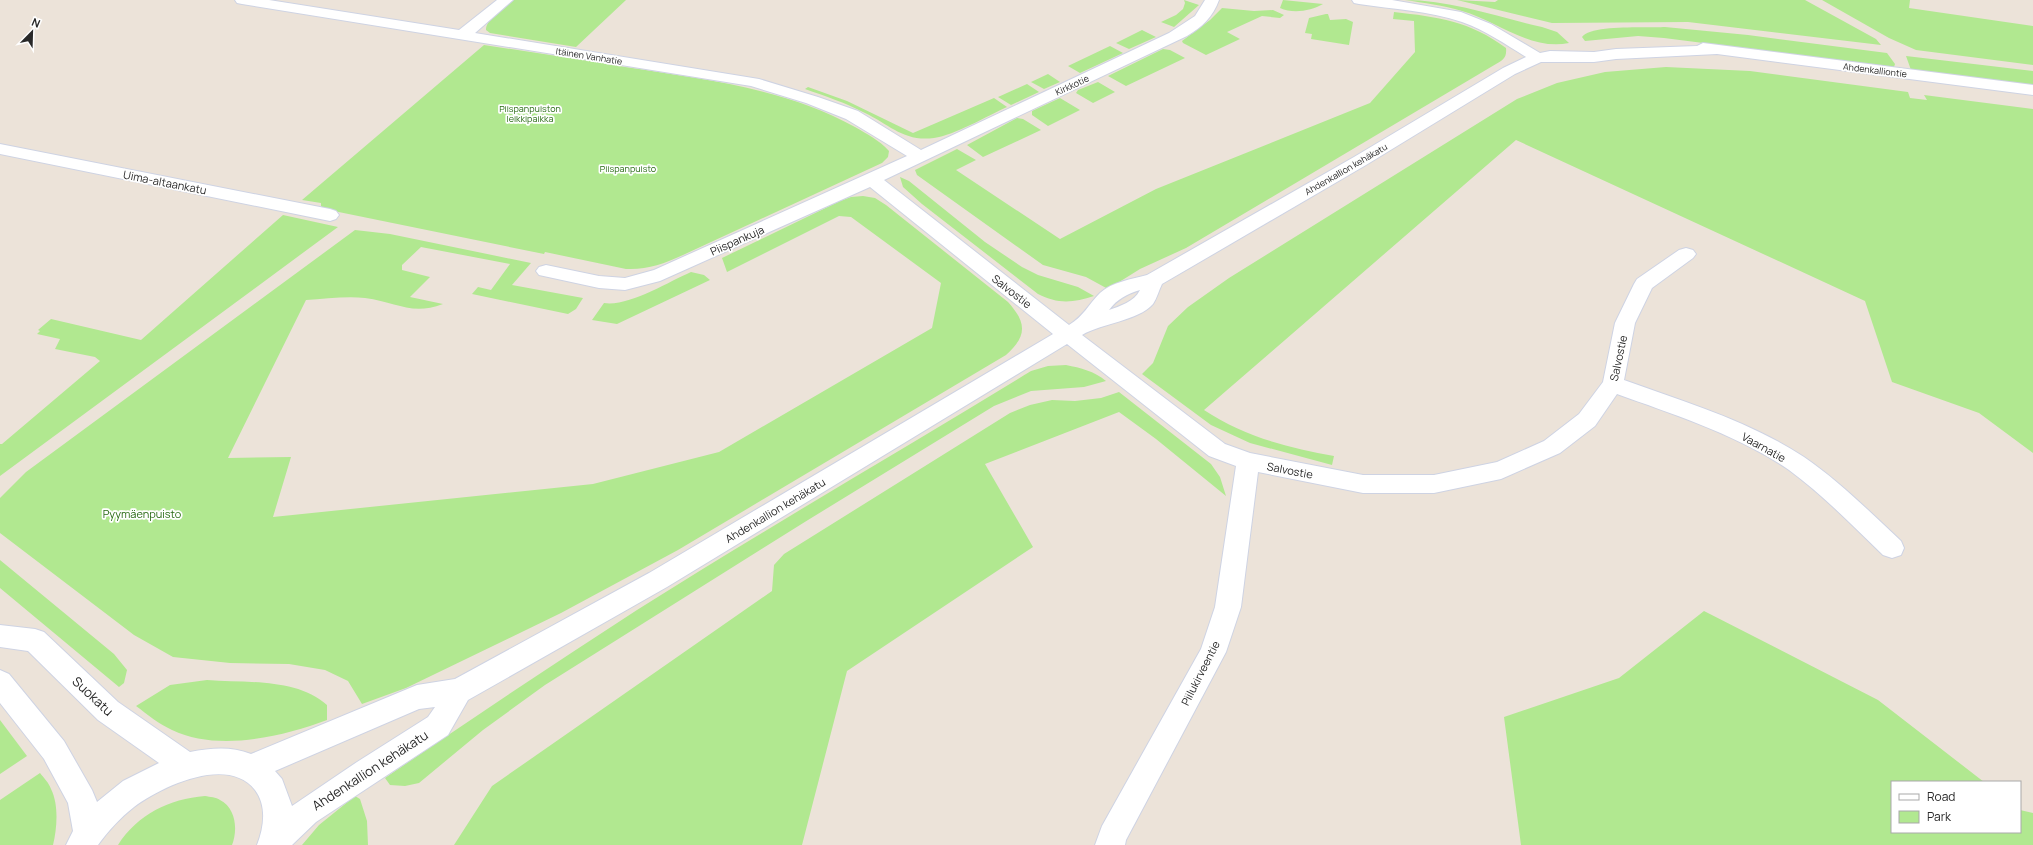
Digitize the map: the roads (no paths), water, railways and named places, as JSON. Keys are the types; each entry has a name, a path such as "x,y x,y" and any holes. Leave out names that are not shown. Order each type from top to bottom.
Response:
{"street":[{"name":"Itäinen Vanhatie","path":"242,0 730,78 774,87 852,115 920,157"},
{"path":"463,35 506,0"},
{"name":"Kirkkotie","path":"920,157 1180,33 1201,18 1210,7 1212,0"},
{"path":"1359,0 1436,12 1467,19 1544,57"},
{"name":"Ahdenkalliontie","path":"1544,57 1594,57 1616,54 1716,50 2033,90"},
{"name":"Ahdenkallion kehäkatu","path":"252,767 417,697 459,691 658,580 1078,329 1128,311 1145,300 1154,280 1360,161 1509,71 1544,57"},
{"name":"Uima-altaankatu","path":"0,149 330,215"},
{"name":"Piispankuja","path":"546,271 599,282 625,284 660,275 920,157"},
{"name":"Salvostie","path":"872,179 1078,329 1217,450 1248,461 1363,484 1434,484 1501,470 1552,447 1587,420 1613,384 1625,323 1644,284 1686,254"},
{"name":"Vaarnatie","path":"1613,384 1724,425 1782,455 1826,486 1892,548"},
{"name":"Piilukirveentie","path":"1110,845 1112,836 1213,652 1228,607 1248,461"},
{"name":"Suokatu","path":"0,636 35,640 108,712 186,766"},
{"path":"0,682 54,750 82,800 84,839"},
{"name":"Ahdenkallion kehäkatu","path":"273,844 306,812 438,726 459,691"},
{"path":"84,839 108,811 133,791 159,776 186,766 210,761 225,761 252,767 267,780 276,797 278,818 273,844"}],"park label":[{"name":"Piispanpuiston leikkipaikka","path":"530,114"},
{"name":"Piispanpuisto","path":"628,168"},
{"name":"Pyymäenpuisto","path":"142,513"}]}
